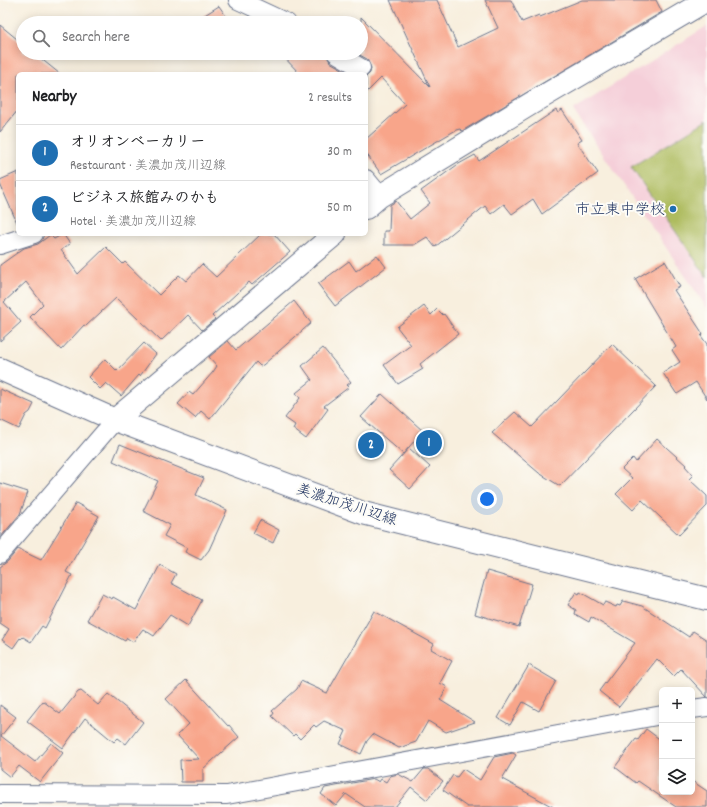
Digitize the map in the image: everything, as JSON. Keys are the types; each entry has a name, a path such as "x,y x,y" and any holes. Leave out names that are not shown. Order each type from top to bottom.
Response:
{"main road":[{"path":"373,202 532,103 707,0"},
{"path":"115,420 333,236"},
{"name":"美濃加茂川辺線","path":"0,369 115,420 363,513 707,599"}],"street":[{"path":"238,0 272,16"},
{"path":"348,60 361,68"},
{"path":"368,186 373,202"},
{"path":"0,245 28,236"},
{"path":"0,554 115,420"},
{"path":"695,709 707,707"},
{"path":"0,794 67,800 233,801 659,716"}],"shaded area":[{"name":"市立東中学校","path":"707,26 707,308 573,110"}],"green space":[{"path":"707,120 707,277 631,167"}],"building":[{"path":"390,0 437,0 458,47 498,28 485,0 511,0 522,22 539,15 540,17 582,0 656,0 662,12 462,131 460,129 456,130 381,174 368,156 368,137 405,104 381,78 368,91 368,75 371,68 367,60 368,24 430,87"},
{"path":"219,6 226,16 203,16"},
{"path":"0,25 16,38 16,60 43,60 58,72 16,72 16,112 0,132"},
{"path":"287,60 329,60 348,72 298,72"},
{"path":"556,110 558,113 562,110 582,140 577,143 598,173 542,214 533,199 512,214 504,204 491,214 485,206 435,247 427,237 414,245 384,245 384,231 389,231 390,205 396,201 410,219 430,203 421,191 457,165 475,155 479,161"},
{"path":"16,173 16,220 0,184 0,180"},
{"path":"49,236 54,239 59,236 64,236 70,244 61,250 78,274 106,247 123,264 125,262 159,295 179,275 186,281 202,264 216,277 259,236 276,236 290,252 252,285 249,282 212,316 215,319 202,330 188,315 161,341 116,298 86,326 84,325 61,350 30,317 43,304 26,282 4,302 21,322 0,341 0,265 24,248 38,244"},
{"path":"377,255 386,267 335,306 318,284 349,261 356,271"},
{"path":"665,261 680,287 674,290 703,334 701,336 707,344 707,399 696,382 677,394 663,373 680,362 672,350 676,347 635,279"},
{"path":"294,301 311,323 263,365 260,366 256,362 210,419 201,411 195,418 178,404 189,392 193,395 217,366 209,357 228,341 236,350"},
{"path":"424,306 431,315 437,309 443,315 444,314 458,334 420,364 423,369 398,384 384,365 411,345 397,327"},
{"path":"144,343 156,354 140,376 139,375 121,396 106,383 100,389 88,377 105,359 117,371"},
{"path":"612,344 656,386 560,486 539,473 492,433 515,412 532,427"},
{"path":"323,348 351,382 347,385 349,387 324,406 328,409 306,439 293,429 295,425 285,418 300,398 296,393 312,380 302,366"},
{"path":"0,389 34,404 30,412 26,415 19,429 0,420"},
{"path":"382,394 423,431 403,454 361,417"},
{"path":"657,439 686,465 685,466 693,475 689,479 707,496 707,506 679,535 642,500 633,510 616,494 632,478 622,469 633,458 636,462"},
{"path":"120,444 204,478 196,495 227,510 209,550 201,560 185,552 187,548 164,536 170,525 143,511 158,481 113,461"},
{"path":"409,448 430,467 410,489 389,470"},
{"path":"0,483 28,492 20,514 0,538"},
{"path":"76,503 99,516 66,572 72,575 45,628 42,626 31,642 23,637 21,639 20,638 13,648 2,640 9,629 0,623 0,567 8,561 18,549 41,560"},
{"path":"260,520 279,530 273,543 253,533"},
{"path":"160,565 176,574 171,583 202,600 188,626 170,615 154,636 143,629 133,642 127,638 125,641 87,620 102,594 112,599 113,597 136,610"},
{"path":"487,571 532,584 519,627 475,614"},
{"path":"576,592 579,594 580,592 603,605 605,602 616,607 617,605 620,606 623,601 642,606 689,637 693,631 707,640 707,697 681,669 674,676 657,659 619,707 599,691 635,643 591,617 589,622 575,614 576,610 568,605"},
{"path":"374,611 434,644 431,649 452,661 440,683 447,687 440,700 475,722 446,732 428,721 416,742 399,748 373,734 367,741 361,754 340,744 346,731 324,721 316,727 314,725 300,739 295,734 293,736 272,716 274,713 272,711 297,689 301,681 327,693"},
{"path":"529,665 556,681 539,711 523,702 510,725 498,718"},
{"path":"186,680 239,737 203,769 203,782 181,782 180,760 199,759 177,735 189,724 166,699"},
{"path":"81,691 98,705 108,694 143,722 126,744 118,738 114,742 85,718 63,748 27,721 43,701 60,714 78,692"},
{"path":"0,705 16,717 1,736 35,762 51,743 63,753 40,782 19,766 10,777 0,769"},
{"path":"646,729 659,739 659,795 695,795 695,783 707,791 707,807 676,807 638,781 636,783 615,767 636,739 638,740"},
{"path":"513,753 516,755 502,779 553,807 467,807 443,790 453,775 457,777 463,769 480,780 494,757"},
{"path":"424,769 428,769 443,781 427,800 411,787 395,807 365,807 346,794 336,806 321,794 325,788 374,779 379,782 381,779 386,782 390,776 398,774 413,782"}],"place":[{"name":"市立東中学校","path":"673,209"},
{"name":"オリオンベーカリー","path":"429,443"},
{"name":"ビジネス旅館みのかも","path":"371,445"}]}
